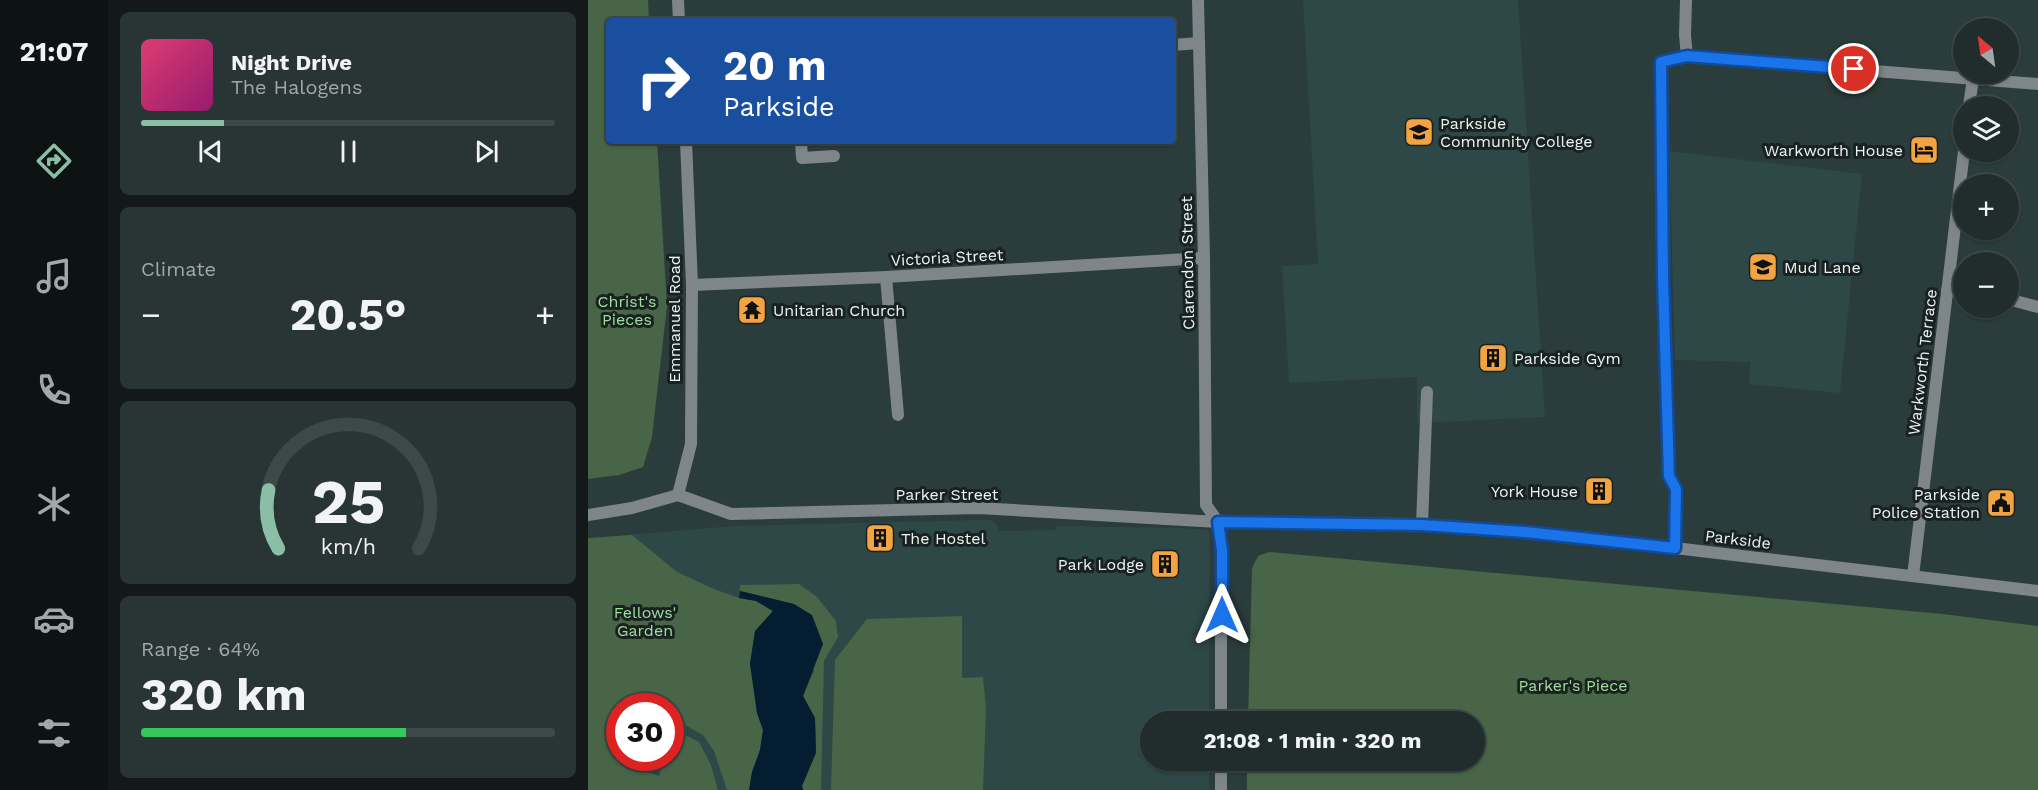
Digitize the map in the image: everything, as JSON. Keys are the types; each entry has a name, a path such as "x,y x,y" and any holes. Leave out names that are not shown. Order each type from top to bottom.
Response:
{"street":[{"path":"678,0 680,18"},
{"name":"Clarendon Street","path":"1198,0 1204,258 1206,505 1218,522 1222,550 1221,711"},
{"path":"1686,0 1687,56"},
{"path":"1176,45 1199,43"},
{"path":"1675,548 1676,489 1669,476 1663,277 1661,62 1687,56 1953,77"},
{"path":"2019,83 2038,84"},
{"name":"Emmanuel Road","path":"678,495 691,444 692,285 686,144"},
{"path":"801,144 802,158 834,156"},
{"name":"Warkworth Terrace","path":"1913,576 1963,162"},
{"name":"Victoria Street","path":"692,285 886,277 1204,258"},
{"path":"886,277 897,415"},
{"path":"1947,290 1953,291"},
{"path":"2019,302 2038,307"},
{"path":"1422,525 1427,392"},
{"path":"588,515 632,508 678,495"},
{"name":"Parker Street","path":"678,495 731,514 978,507 1218,522"},
{"name":"Parkside","path":"1218,522 1422,525 1525,532 2038,591"},
{"path":"1221,771 1221,790"}],"shaded area":[{"name":"Parkside Community College","path":"1303,0 1518,0 1545,417 1417,423 1417,377 1289,383 1282,266 1318,264"},
{"name":"Mud Lane","path":"1669,151 1862,174 1840,393 1749,384 1750,362 1675,360"},
{"path":"990,520 996,524 999,531 1056,530 1056,526 1208,530 1210,535 1209,711 1140,711 1140,771 1209,771 1209,790 588,790 588,538 734,526"},
{"path":"740,591 794,604 812,615 823,644 803,696 815,718 816,753 802,786 803,790 749,790 763,730 757,713 750,664 755,631 773,611 756,601 739,598"}],"green space":[{"name":"Christ's Pieces","path":"588,0 648,0 649,18 606,18 606,144 657,144 667,306 652,437 643,467 619,475 588,479"},
{"name":"Fellows' Garden","path":"632,535 677,572 714,589 756,601 773,611 755,631 750,664 757,713 763,730 760,750 752,772 749,790 727,790 714,751 703,735 684,724 684,693 606,693 606,771 644,771 659,776 661,771 684,771 684,734 699,742 711,765 718,790 588,790 588,538"},
{"name":"Parker's Piece","path":"1269,552 1943,614 2038,626 2038,790 1247,790 1247,771 1485,771 1485,711 1248,711 1252,568 1258,556"},
{"path":"799,584 817,597 836,621 838,637 824,661 821,790 803,790 802,786 816,752 815,718 803,696 814,671 794,604 740,591 740,585"},
{"path":"962,616 962,678 983,677 986,709 983,790 831,790 835,660 867,619"}],"place":[{"name":"Parkside Community College","path":"1419,132"},
{"name":"Warkworth House","path":"1924,150"},
{"name":"Mud Lane","path":"1763,267"},
{"name":"Unitarian Church","path":"752,310"},
{"name":"Parkside Gym","path":"1493,358"},
{"name":"York House","path":"1599,491"},
{"name":"Parkside Police Station","path":"2001,503"},
{"name":"The Hostel","path":"880,538"},
{"name":"Park Lodge","path":"1165,564"}],"route":[{"path":"1222,615 1222,550 1218,522 1422,525 1525,532 1675,548 1676,489 1669,476 1663,277 1661,62 1687,56 1854,69"}]}
